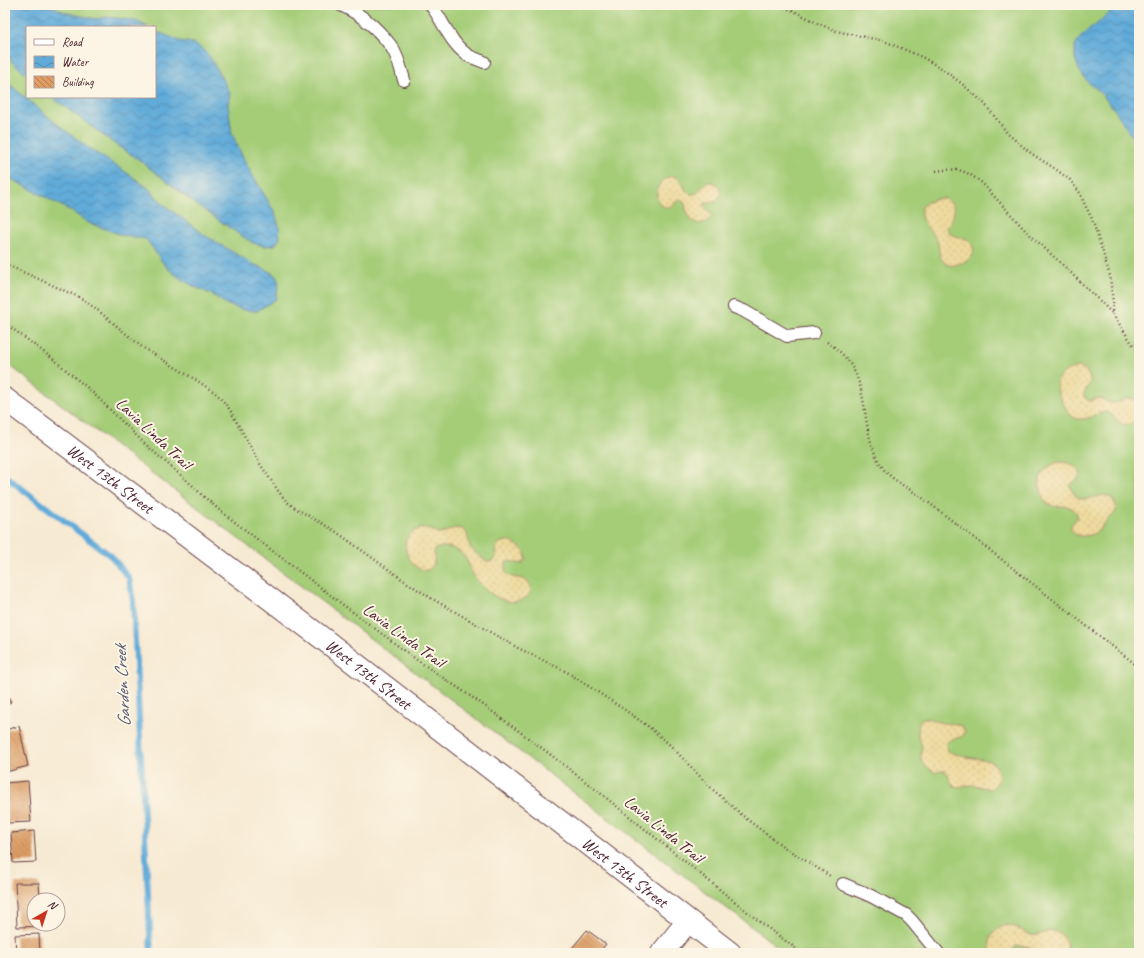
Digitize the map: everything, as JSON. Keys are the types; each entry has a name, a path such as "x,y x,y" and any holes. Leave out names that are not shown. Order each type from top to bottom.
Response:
{"main road":[{"name":"West 13th Street","path":"5,399 322,638 730,953"},
{"path":"662,953 688,921"}],"lane":[{"path":"341,5 364,19 391,46 401,68 404,80"},
{"path":"431,5 455,43 470,56 484,62"},
{"path":"734,307 744,311 787,336 814,333"},
{"path":"843,884 871,896 906,915 938,953"}],"path":[{"path":"777,5 794,11 836,31 884,41 922,57 941,68 985,104 1008,134 1032,154 1070,180 1080,193 1092,219 1103,253 1110,276 1113,303 1112,313"},
{"path":"936,171 959,170 973,176 982,183 1026,231 1112,313 1132,345"},
{"path":"5,264 81,298 142,347 214,392 221,398 230,410 260,464 279,492 287,502 295,508 335,531 431,598 518,648 567,672 625,710 649,727 670,745 712,789 749,821 784,847 843,884"},
{"name":"Lavia Linda Trail","path":"5,323 53,359 90,390 144,443 223,513 417,660 482,704 547,752 760,922 802,953"},
{"path":"814,333 835,347 851,364 859,381 871,445 879,463 888,474 941,512 1139,667"},
{"path":"1139,744 1137,756 1139,783"}],"green space":[{"path":"5,5 1139,5 1139,953 786,953 5,362"}],"sand":[{"path":"675,176 682,182 686,191 691,194 697,193 708,182 718,185 720,194 717,200 705,203 704,206 712,215 710,219 700,224 696,223 690,218 684,202 682,201 678,201 673,206 666,207 661,205 658,200 658,188 661,182 667,178"},
{"path":"944,198 952,204 954,208 952,219 947,228 948,231 953,235 969,240 974,251 970,259 950,266 945,263 940,256 937,241 923,222 921,214 921,209 926,203 935,199"},
{"path":"1078,367 1085,369 1090,379 1084,397 1089,401 1100,398 1110,403 1128,398 1135,400 1139,404 1139,415 1137,419 1128,425 1121,423 1112,415 1105,412 1081,419 1072,416 1058,393 1057,382 1063,373"},
{"path":"1059,462 1071,464 1080,472 1079,477 1070,485 1074,494 1079,498 1084,499 1107,496 1115,503 1115,513 1095,533 1085,536 1078,536 1075,534 1071,529 1071,526 1077,516 1076,512 1069,507 1051,505 1043,498 1040,487 1040,478 1051,465"},
{"path":"425,528 441,534 455,528 462,529 467,534 470,547 487,562 496,558 496,545 503,541 517,545 525,552 526,559 522,564 509,561 506,563 505,572 510,576 529,582 529,595 518,601 511,602 490,593 473,574 464,556 458,551 449,547 435,549 434,563 432,567 426,570 419,569 408,556 406,547 407,539 413,532"},
{"path":"923,718 960,725 963,727 965,731 963,736 948,741 946,746 947,750 954,754 985,760 994,764 996,767 998,780 991,789 975,785 960,787 955,786 951,783 946,772 941,771 936,773 922,762 922,746 918,735 919,722"},
{"path":"1005,925 1016,927 1031,935 1055,931 1064,938 1068,953 1034,953 1030,947 1016,946 1013,949 1013,953 991,953 990,939 997,930"}],"water":[{"path":"5,5 43,5 54,7 64,12 95,19 109,17 136,21 146,26 26,26 26,73 13,63 5,52"},
{"path":"1117,5 1139,5 1139,148 1115,110 1097,89 1089,84 1079,70 1075,58 1075,45 1081,37"},
{"path":"156,31 180,41 193,43 210,57 230,93 228,105 232,134 246,164 274,211 279,225 280,238 275,245 265,246 253,243 197,205 138,159 116,145 53,98 156,98"},
{"path":"5,80 57,124 90,149 148,188 163,204 206,236 253,264 275,275 279,282 276,299 257,311 244,310 228,305 177,276 166,267 146,239 122,235 89,223 71,211 6,176"}],"building":[{"path":"5,690 11,702 5,705"},
{"path":"19,726 28,766 6,772 5,730"},
{"path":"28,781 31,822 7,823 5,783"},
{"path":"34,831 36,862 13,863 11,833"},
{"path":"15,883 39,883 40,892 26,892 26,927 17,927"},
{"path":"587,930 606,944 599,953 568,953"},
{"path":"39,934 40,953 16,953 15,935"}],"waterway":[{"name":"Garden Creek","path":"5,476 111,556 129,578 133,601 151,953"}]}
